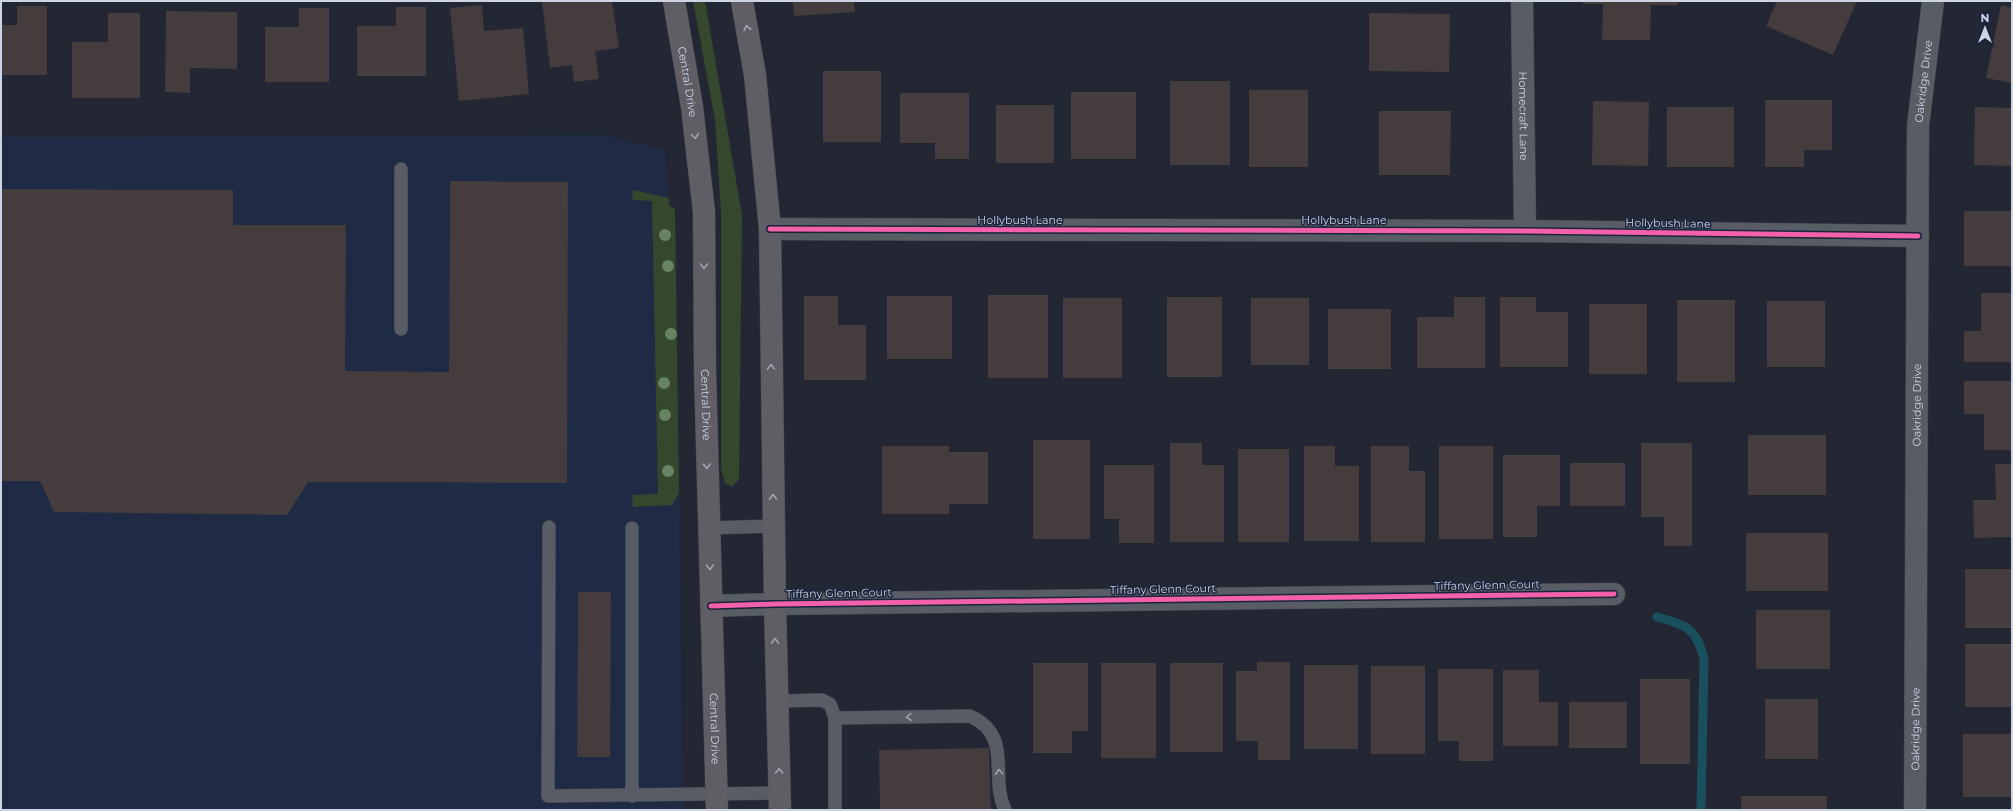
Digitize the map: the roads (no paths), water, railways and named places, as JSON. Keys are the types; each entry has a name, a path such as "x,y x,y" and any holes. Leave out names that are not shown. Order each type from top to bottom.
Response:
{"main road":[{"name":"Central Drive","path":"674,1 692,107 704,212 705,370 717,802"},
{"path":"742,1 755,75 770,229 774,604 780,801"}],"street":[{"name":"Homecraft Lane","path":"1522,1 1524,231"},
{"name":"Oakridge Drive","path":"1915,810 1918,126 1933,1"},
{"name":"Hollybush Lane","path":"770,229 1524,231 1918,236"},
{"name":"Tiffany Glenn Court","path":"711,606 1614,594"}],"lane":[{"path":"401,170 401,329"},
{"path":"709,528 773,526"},
{"path":"549,527 548,796 632,796 717,802 780,801"},
{"path":"632,528 632,796"},
{"path":"777,701 822,700 830,704 835,718 835,810"},
{"path":"835,718 970,716 981,721 992,732 998,753 1000,800 1005,810"}],"waterway":[{"path":"1657,617 1676,623 1689,630 1698,641 1704,659 1701,810"}]}
